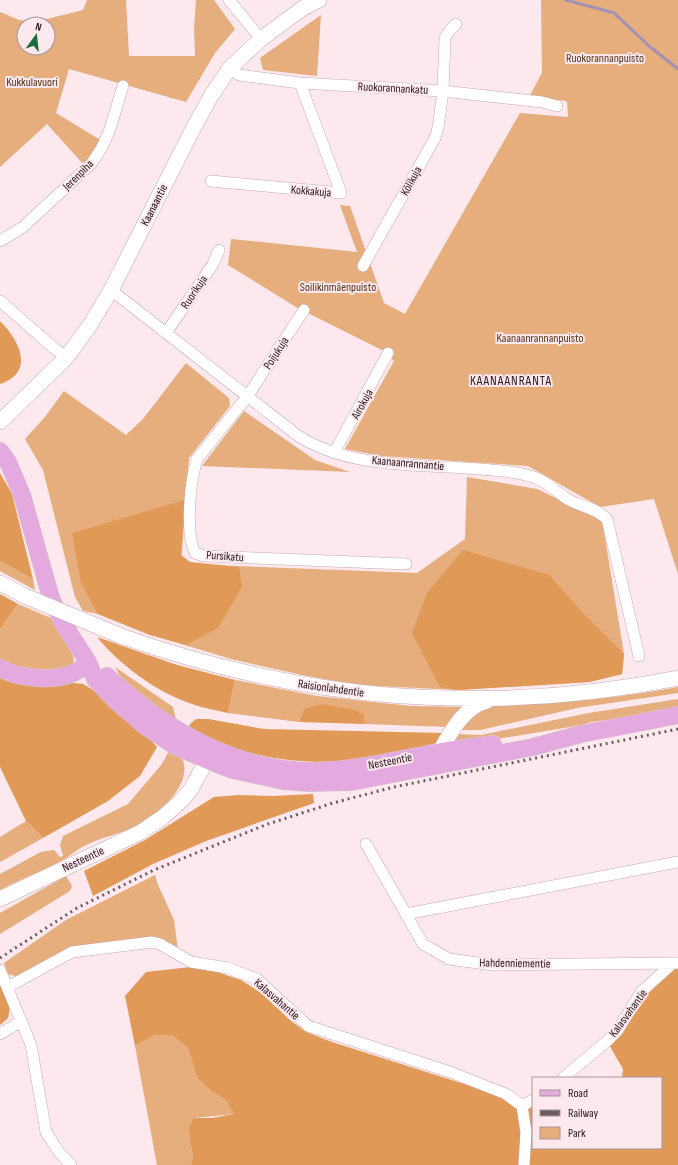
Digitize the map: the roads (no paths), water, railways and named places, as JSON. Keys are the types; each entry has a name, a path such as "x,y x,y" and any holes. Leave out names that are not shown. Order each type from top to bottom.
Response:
{"main road":[{"name":"Kaanaantie","path":"0,422 67,357 90,325 111,290 193,129 211,96 230,68 261,39 303,8 319,0"},
{"path":"0,451 8,462 22,494 51,598 63,623 88,662 95,678 135,718 161,738 210,754"},
{"name":"Raisionlahdentie","path":"0,583 25,596 121,636 220,668 294,684 397,697 494,699 597,692 678,678"},
{"path":"0,668 20,676 50,677 70,674 79,670 88,662"},
{"path":"430,768 464,714 472,707 494,699"},
{"name":"Nesteentie","path":"210,754 234,770 259,776 310,783 351,782 533,747 581,734 678,715"},
{"name":"Nesteentie","path":"210,754 240,758 274,767 315,771 351,768 531,738 581,734"},
{"name":"Nesteentie","path":"0,899 140,832 163,817 182,800 210,754"}],"street":[{"path":"229,0 261,39"},
{"name":"Kölikuja","path":"363,266 435,138 438,128 443,91 444,38 449,30 456,24"},
{"name":"Ruokorannankatu","path":"230,68 239,75 300,83 443,91 542,102 557,106"},
{"name":"Kokkakuja","path":"211,181 341,194 300,83"},
{"name":"Jerenpiha","path":"0,241 23,227 91,164 101,149 109,132 123,86"},
{"name":"Ruorikuja","path":"166,333 213,264 219,250"},
{"name":"Kaanaanrannantie","path":"111,290 247,397 312,445 334,453 374,462 512,472 537,478 569,500 597,511 607,519 638,656"},
{"path":"0,302 55,349 67,357"},
{"name":"Poijukuja","path":"247,397 304,310"},
{"name":"Airokuja","path":"334,453 364,400 388,353"},
{"name":"Pursikatu","path":"247,397 197,459 195,464 190,520 192,545 195,553 204,556 406,564"},
{"name":"Hahdenniementie","path":"366,844 423,944 449,959 493,965 675,963"},
{"path":"406,914 678,862"},
{"name":"Kalasvahantie","path":"8,987 72,952 152,942 160,944 191,962 228,968 257,979 308,1026 450,1072 506,1094 522,1106"},
{"name":"Kalasvahantie","path":"564,1077 618,1030 641,992 675,963"},
{"path":"0,970 31,1045 46,1132 59,1152 71,1165"},
{"path":"0,1034 22,1021"},
{"path":"524,1165 526,1132 522,1106 532,1101"}],"waterway":[{"path":"566,0 614,13 649,46 678,69"}],"railway":[{"path":"0,958 77,908 154,870 268,824 333,803 394,787 678,729"}],"district":[{"name":"KAANAANRANTA","path":"511,380"}],"park label":[{"name":"Ruokorannanpuisto","path":"605,58"},
{"name":"Kukkulavuori","path":"32,82"},
{"name":"Soilikinmäenpuisto","path":"338,287"},
{"name":"Kaanaanrannanpuisto","path":"540,338"}]}
